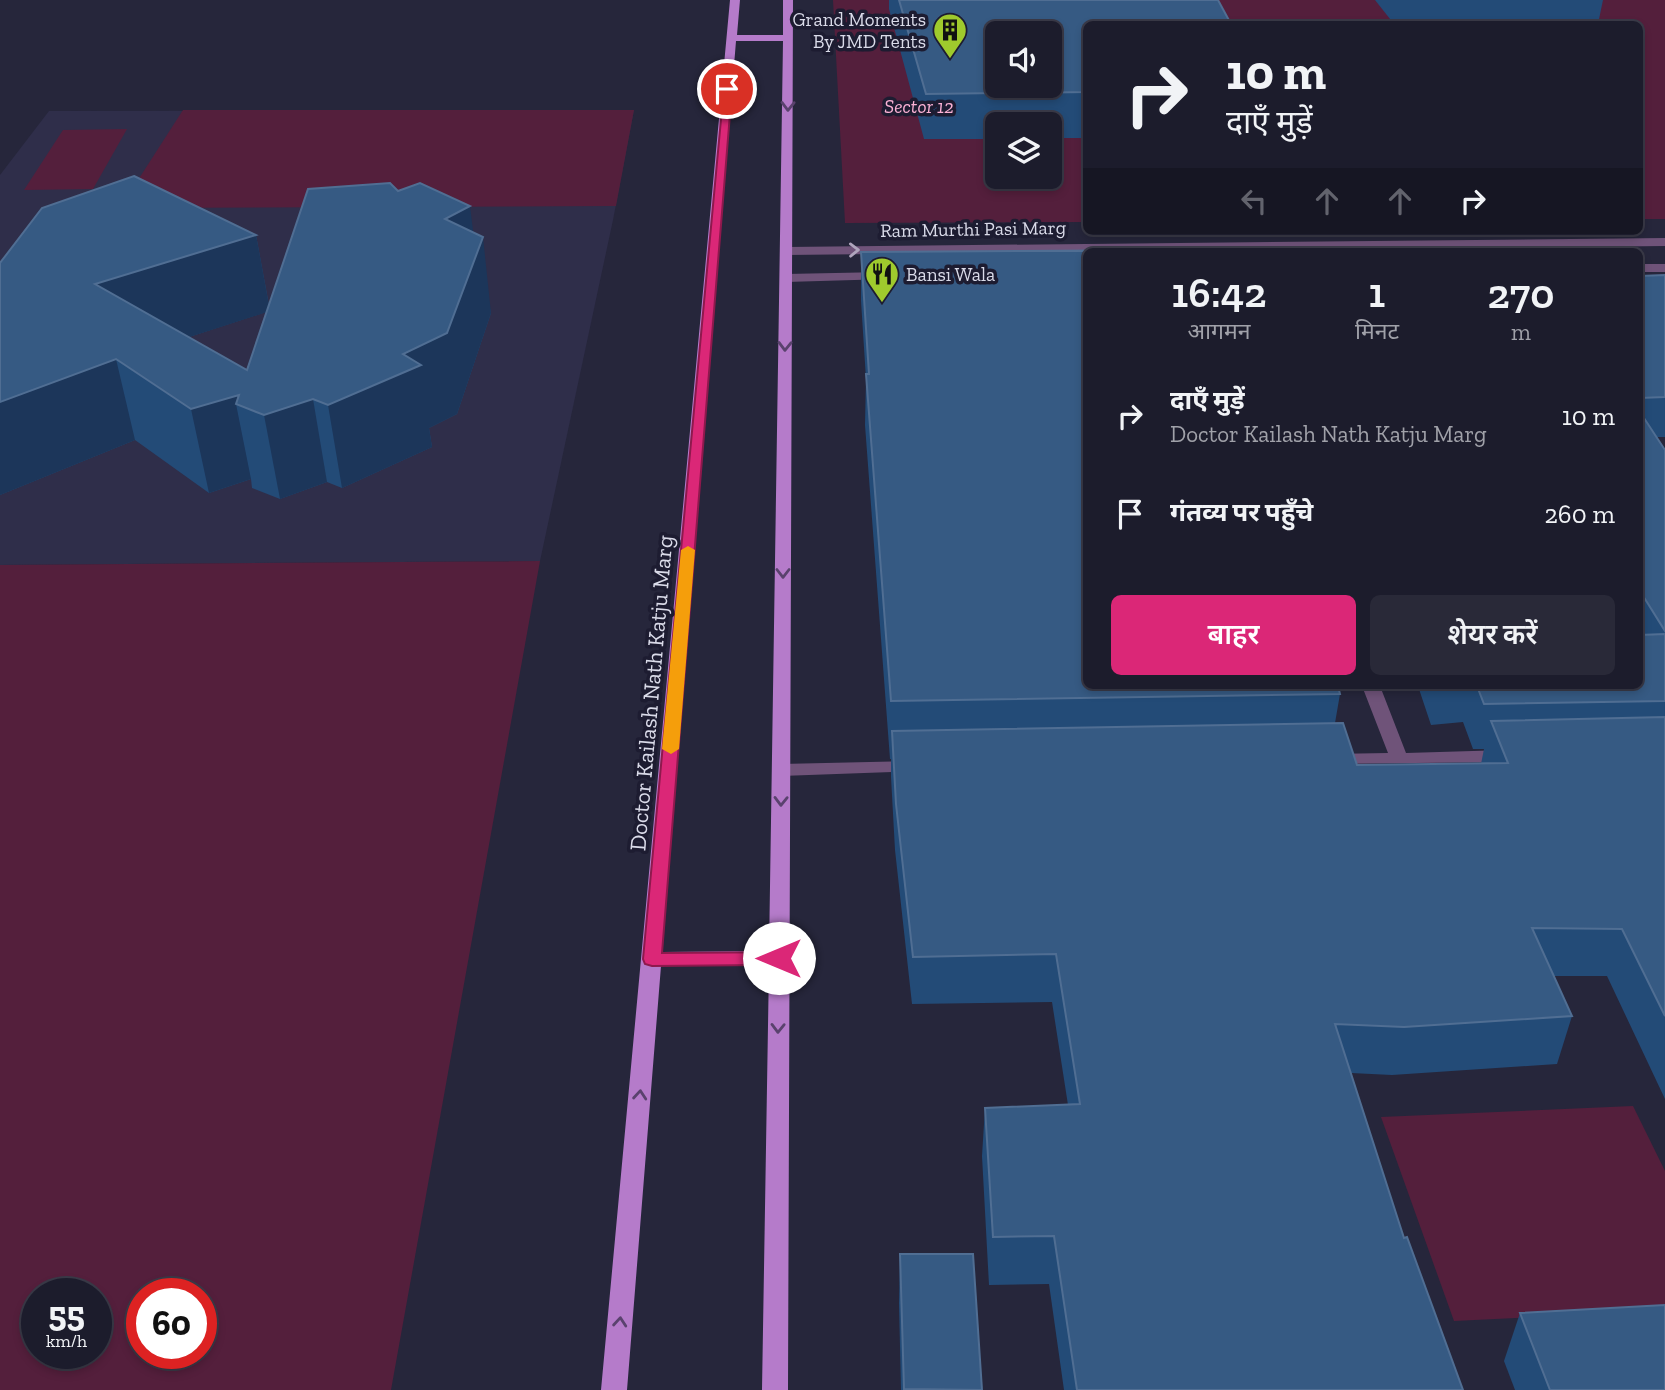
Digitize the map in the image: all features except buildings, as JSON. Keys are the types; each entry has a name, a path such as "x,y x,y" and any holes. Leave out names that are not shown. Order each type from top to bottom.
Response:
{"main road":[{"name":"Doctor Kailash Nath Katju Marg","path":"614,1390 735,0"},
{"path":"775,1390 788,0"},
{"path":"731,38 789,38"},
{"path":"652,959 779,958"}],"street":[{"name":"Ram Murthi Pasi Marg","path":"786,251 1665,242"},
{"path":"1643,268 1665,268"},
{"path":"786,278 901,276"},
{"path":"1372,689 1399,758"},
{"path":"1318,760 1531,756"},
{"path":"781,770 935,767"}],"shaded area":[{"path":"634,110 540,561 0,565 0,175 49,111"}],"green space":[{"name":"Sector 12","path":"833,0 1665,0 1665,219 1643,219 1643,21 1083,21 1083,222 845,223"},
{"path":"183,110 634,110 616,206 120,208"},
{"path":"127,129 93,189 24,190 63,130"},
{"path":"540,561 391,1390 0,1390 0,565"},
{"path":"1633,1106 1665,1171 1665,1311 1454,1321 1381,1117"}],"slow traffic":[{"path":"671,749 688,550"}],"place":[{"name":"Grand Moments By JMD Tents","path":"950,60"},
{"name":"Bansi Wala","path":"882,304"}],"route":[{"path":"727,89 652,959 779,958"}]}
